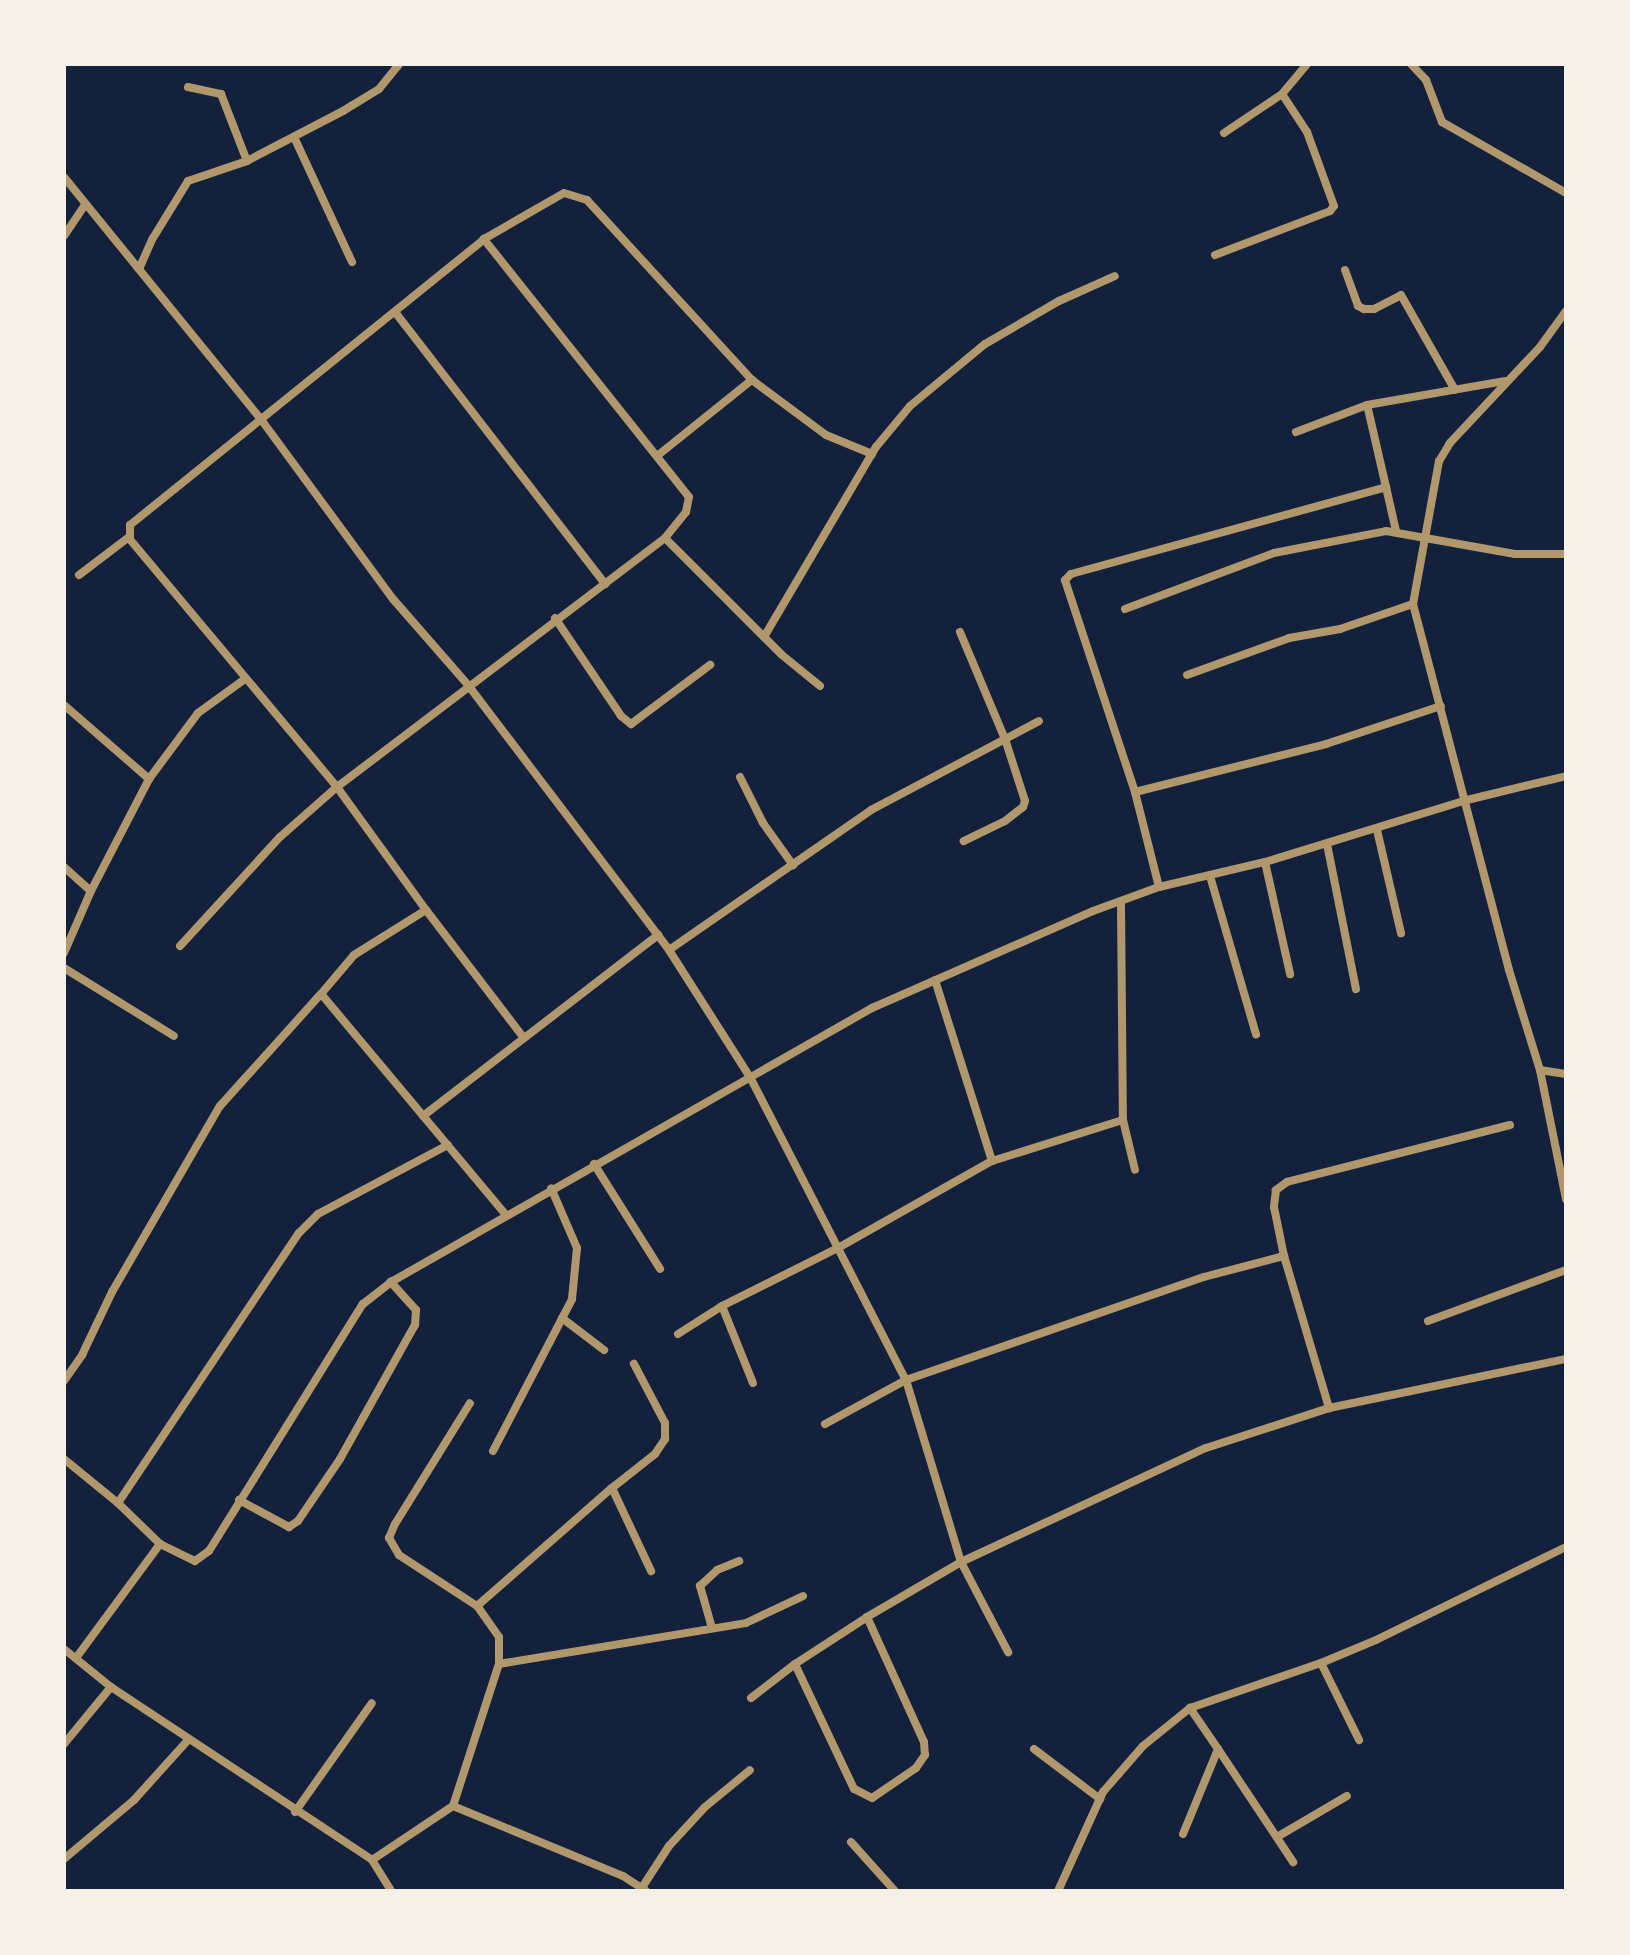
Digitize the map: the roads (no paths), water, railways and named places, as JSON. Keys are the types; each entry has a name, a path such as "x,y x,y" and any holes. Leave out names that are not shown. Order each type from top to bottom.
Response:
{"street":[{"path":"139,269 153,238 188,181 247,161 294,137 379,89 399,64"},
{"path":"1224,133 1282,94 1307,64"},
{"path":"1411,64 1426,80 1442,122 1566,193"},
{"path":"188,87 221,94 247,161"},
{"path":"1215,255 1330,211 1334,206 1307,132 1282,94"},
{"path":"294,137 352,262"},
{"path":"64,177 260,418 393,599 468,685 669,950 750,1077 906,1380 961,1562 1008,1652"},
{"path":"524,1038 337,787 129,537 130,525 484,239 564,193 587,200 752,380 826,435 872,454"},
{"path":"64,236 85,205"},
{"path":"180,946 280,837 337,787 555,618 665,538 686,512 689,497 484,239"},
{"path":"1345,270 1358,306 1364,309 1374,309 1401,295 1455,390"},
{"path":"764,637 872,454 910,406 985,344 1059,301 1115,276"},
{"path":"1566,311 1540,347 1450,443 1439,461 1413,604 1467,800 1509,970 1540,1070 1566,1199"},
{"path":"395,312 605,584"},
{"path":"657,456 752,380"},
{"path":"1296,432 1367,405 1505,381"},
{"path":"1367,405 1396,531"},
{"path":"1159,887 1135,792 1065,580 1071,574 1386,487"},
{"path":"1125,609 1274,553 1396,531 1515,554 1566,554"},
{"path":"79,575 129,537"},
{"path":"665,538 764,637 820,686"},
{"path":"1187,675 1289,638 1340,629 1413,604"},
{"path":"555,618 621,716 631,724 710,665"},
{"path":"960,632 1005,739 1024,794 1023,807 964,841"},
{"path":"64,953 91,891 149,779 198,713 245,679"},
{"path":"64,705 149,779"},
{"path":"1135,792 1326,744 1441,706"},
{"path":"669,950 871,810 1039,721"},
{"path":"64,1459 118,1503 160,1544 195,1561 201,1559 303,1404 327,1358 363,1304 391,1282 551,1188 657,1133 872,1008 1093,911 1159,887 1265,862 1467,800 1566,776"},
{"path":"740,777 763,823 793,865"},
{"path":"1377,830 1401,933"},
{"path":"1327,844 1356,989"},
{"path":"1265,862 1290,974"},
{"path":"64,867 91,891"},
{"path":"1210,876 1256,1034"},
{"path":"1121,903 1123,1120 1135,1170"},
{"path":"64,1381 82,1355 112,1292 220,1106 354,955 426,910"},
{"path":"423,1116 658,935"},
{"path":"64,968 174,1036"},
{"path":"935,980 992,1161"},
{"path":"321,994 506,1215"},
{"path":"1540,1070 1566,1074"},
{"path":"678,1334 722,1306 838,1248 992,1161 1123,1120"},
{"path":"1329,1408 1284,1256 1274,1207 1276,1190 1287,1182 1510,1125"},
{"path":"118,1503 299,1233 318,1214 448,1145"},
{"path":"594,1164 660,1269"},
{"path":"493,1451 572,1299 577,1248 551,1188"},
{"path":"825,1424 906,1380 1204,1277 1284,1256"},
{"path":"1428,1321 1566,1270"},
{"path":"239,1500 289,1527 298,1521 340,1459 415,1325 416,1310 391,1282"},
{"path":"722,1306 753,1383"},
{"path":"562,1318 604,1350"},
{"path":"751,1698 795,1664 867,1617 961,1562 1206,1448 1329,1408 1566,1359"},
{"path":"477,1606 655,1454 665,1439 665,1423 634,1364"},
{"path":"372,1860 453,1806 499,1664 499,1637 477,1606 399,1555 389,1538 470,1403"},
{"path":"612,1488 651,1571"},
{"path":"76,1658 160,1544"},
{"path":"1058,1891 1100,1799 1143,1746 1190,1708 1321,1663 1566,1547"},
{"path":"712,1628 700,1586 717,1570 739,1561"},
{"path":"499,1664 746,1623 803,1596"},
{"path":"795,1664 854,1789 872,1798 916,1768 925,1755 924,1742 867,1617"},
{"path":"64,1649 111,1687 295,1812 372,1860 391,1891"},
{"path":"1321,1663 1359,1740"},
{"path":"64,1744 111,1687"},
{"path":"295,1812 372,1703"},
{"path":"1190,1708 1293,1862"},
{"path":"64,1859 134,1800 189,1739"},
{"path":"1034,1749 1100,1799"},
{"path":"1183,1834 1218,1749"},
{"path":"453,1806 644,1889 669,1846 705,1807 750,1770"},
{"path":"1277,1837 1347,1796"},
{"path":"851,1842 895,1891"}]}
